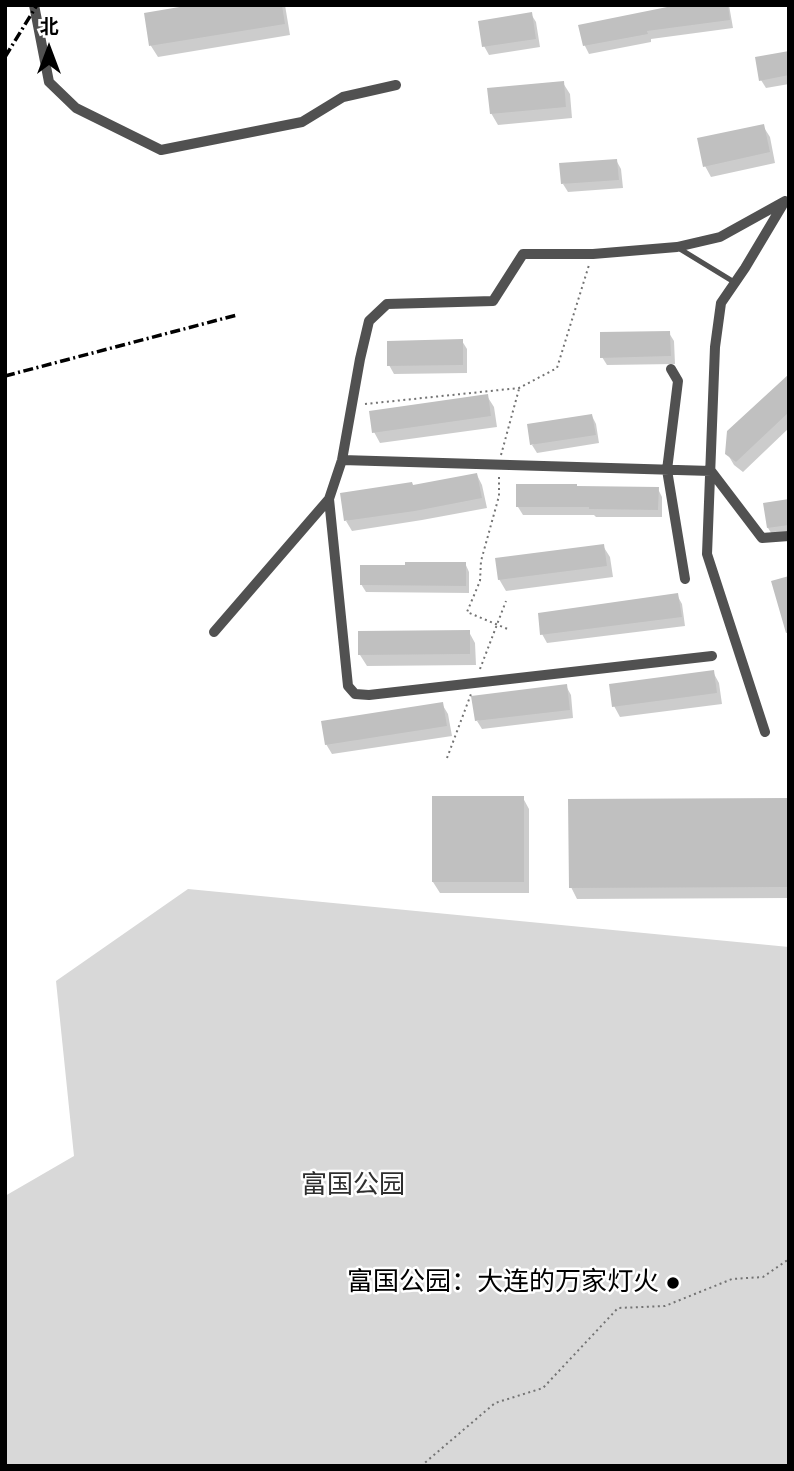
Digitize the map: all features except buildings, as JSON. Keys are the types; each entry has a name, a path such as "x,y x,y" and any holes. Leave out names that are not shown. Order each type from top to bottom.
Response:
{"street":[{"path":"34,5 49,82 76,108 161,150 302,122 343,97 396,85"},
{"path":"214,632 329,499 342,460 369,321 387,304 493,302 523,254 593,254 677,247 720,237 788,200"},
{"path":"765,732 706,554 715,347 721,303 788,200"},
{"path":"671,369 678,381 667,470 685,579"},
{"path":"342,460 711,471"},
{"path":"711,471 762,538 789,536"},
{"path":"329,499 348,686 355,694 369,695 712,656"}],"lane":[{"path":"677,247 735,283"}],"path":[{"path":"353,405 519,388 557,369 593,254"},
{"path":"510,630 467,612 480,581 481,561 499,496 499,465 519,388"},
{"path":"422,1466 495,1403 543,1388 618,1308 665,1306 732,1279 763,1277 789,1259"}],"green space":[{"name":"富国公园","path":"188,889 789,947 789,1466 8,1466 5,1463 5,1196 74,1156 56,981"}],"railway":[{"path":"5,57 37,5"},
{"path":"5,376 237,315"}],"place":[{"name":"富国公园：大连的万家灯火","path":"673,1283"}]}
